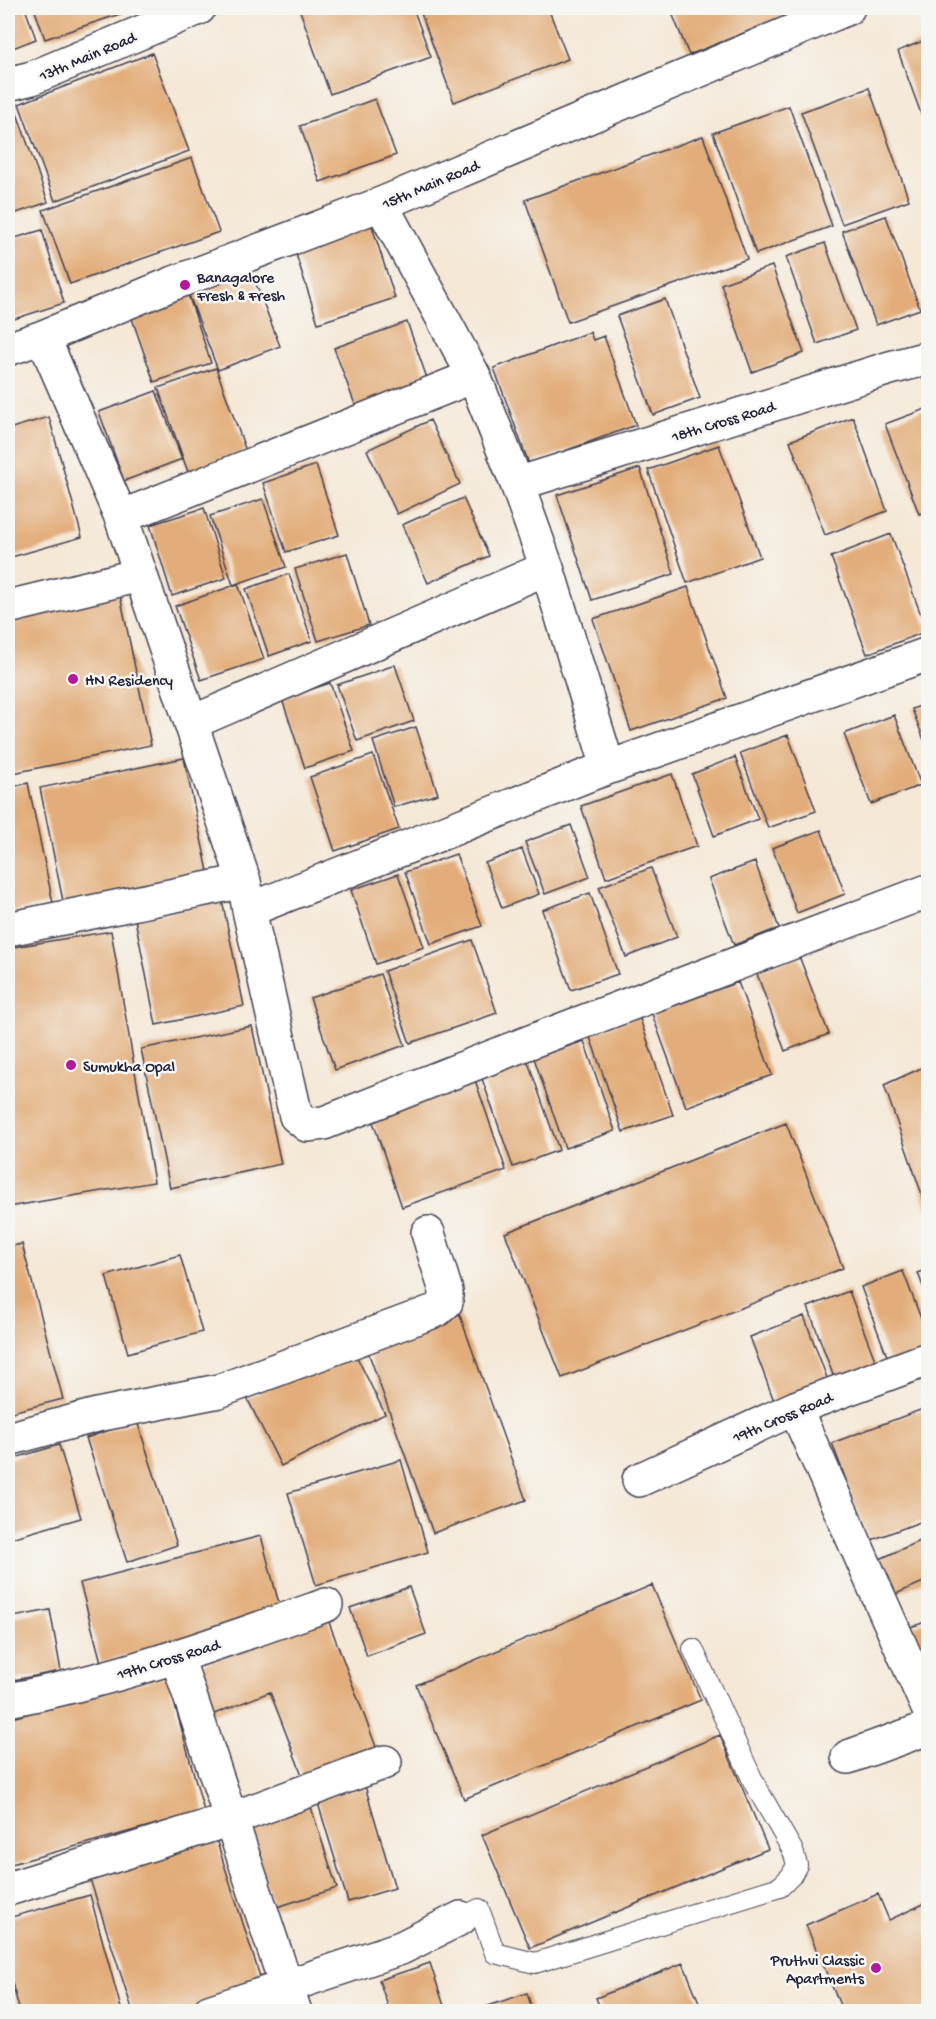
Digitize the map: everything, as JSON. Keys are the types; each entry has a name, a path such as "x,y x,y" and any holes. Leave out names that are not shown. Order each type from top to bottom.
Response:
{"street":[{"name":"13th Main Road","path":"8,84 32,78 199,8"},
{"name":"15th Main Road","path":"8,349 381,204 848,8"},
{"path":"381,204 474,376 517,484 547,568 608,767"},
{"path":"43,337 121,517 191,723 246,895 296,1116 307,1125 324,1123 928,891"},
{"name":"18th Cross Road","path":"517,484 928,358"},
{"path":"121,517 474,376"},
{"path":"191,723 547,568"},
{"path":"8,607 140,575"},
{"path":"8,928 246,895 928,654"},
{"path":"8,1439 97,1415 219,1391 437,1310 446,1302 446,1291 428,1233"},
{"name":"19th Cross Road","path":"639,1479 795,1408 928,1359"},
{"path":"795,1408 928,1708"},
{"name":"19th Cross Road","path":"8,1700 56,1691 177,1657 326,1605"},
{"path":"177,1657 291,1998"},
{"path":"848,1757 928,1728"},
{"path":"8,1889 231,1819 385,1762"},
{"path":"208,2012 291,1998 461,1918"}],"lane":[{"path":"461,1918 478,1909 495,1953 535,1963 780,1887 791,1876 797,1865 793,1851 755,1785 693,1648"}],"building":[{"path":"8,8 25,8 36,39 8,50"},
{"path":"34,8 138,8 45,39"},
{"path":"299,8 413,8 431,57 330,94"},
{"path":"419,8 548,8 568,59 454,102"},
{"path":"670,8 806,8 689,55"},
{"path":"928,39 928,133 898,51"},
{"path":"152,53 189,151 55,201 19,104"},
{"path":"869,88 909,200 842,224 801,112"},
{"path":"12,99 48,202 8,216 8,100"},
{"path":"375,99 396,155 320,182 300,126"},
{"path":"789,106 832,226 756,254 713,133"},
{"path":"703,136 747,259 568,322 525,200"},
{"path":"192,158 219,232 70,284 43,210"},
{"path":"886,216 920,309 876,325 842,231"},
{"path":"372,226 395,298 318,323 295,251"},
{"path":"42,230 64,303 8,321 8,240"},
{"path":"825,243 856,330 817,344 786,257"},
{"path":"772,266 804,353 752,372 721,284"},
{"path":"251,271 280,346 218,370 189,295"},
{"path":"185,285 211,363 154,382 127,304"},
{"path":"665,299 700,398 653,415 617,316"},
{"path":"407,322 432,392 360,418 334,348"},
{"path":"590,332 593,340 604,336 636,425 529,464 494,368"},
{"path":"216,368 246,451 188,472 158,388"},
{"path":"156,391 182,459 124,481 99,412"},
{"path":"928,408 928,511 919,514 885,424"},
{"path":"49,417 82,537 8,558 8,429"},
{"path":"853,417 887,511 825,535 790,441"},
{"path":"430,420 460,484 397,514 367,450"},
{"path":"719,445 760,557 687,583 648,470"},
{"path":"316,465 339,535 286,552 263,483"},
{"path":"640,468 674,574 592,600 557,495"},
{"path":"463,498 489,556 428,583 402,525"},
{"path":"263,499 286,567 233,585 210,516"},
{"path":"204,508 226,578 172,596 150,525"},
{"path":"891,534 927,631 867,654 831,557"},
{"path":"347,553 369,625 318,641 295,569"},
{"path":"289,574 312,641 269,656 246,589"},
{"path":"238,584 264,659 201,680 175,606"},
{"path":"688,587 727,698 631,731 593,619"},
{"name":"HN Residency","path":"119,590 151,745 8,774 8,613"},
{"path":"395,665 414,721 357,741 337,685"},
{"path":"330,683 354,751 305,768 282,699"},
{"path":"928,703 928,750 912,709"},
{"path":"894,715 921,785 871,804 844,734"},
{"path":"416,727 438,794 394,807 373,741"},
{"path":"788,735 816,811 768,828 740,753"},
{"path":"373,755 399,829 335,851 310,777"},
{"path":"735,757 758,819 714,836 692,774"},
{"path":"184,758 209,876 64,906 40,788"},
{"path":"672,774 697,846 606,878 581,806"},
{"path":"28,783 53,903 8,913 8,788"},
{"path":"571,825 590,877 545,894 525,842"},
{"path":"821,830 845,894 797,913 772,848"},
{"path":"522,849 539,894 502,908 485,863"},
{"path":"456,854 482,926 431,944 405,872"},
{"path":"755,862 779,928 734,945 709,879"},
{"path":"651,868 677,937 626,957 599,887"},
{"path":"398,874 424,947 376,964 351,890"},
{"path":"590,893 618,974 571,990 542,910"},
{"name":"Sumukha Opal","path":"222,900 244,1006 156,1025 135,919"},
{"name":"Sumukha Opal","path":"111,931 154,1182 8,1207 8,948"},
{"path":"472,940 497,1013 410,1043 384,971"},
{"path":"799,956 829,1034 785,1051 756,971"},
{"path":"380,974 405,1045 335,1070 310,998"},
{"path":"738,982 772,1075 686,1107 652,1014"},
{"path":"639,1016 673,1115 623,1132 589,1034"},
{"name":"Sumukha Opal","path":"252,1026 281,1164 170,1188 141,1049"},
{"path":"584,1041 615,1131 565,1148 534,1058"},
{"path":"527,1059 559,1150 513,1167 481,1076"},
{"path":"928,1065 928,1212 884,1085"},
{"path":"475,1080 506,1170 402,1207 371,1116"},
{"path":"786,1123 843,1268 562,1378 505,1233"},
{"path":"22,1244 63,1399 8,1413 8,1247"},
{"path":"180,1255 202,1332 128,1353 106,1276"},
{"path":"928,1269 928,1300 918,1273"},
{"path":"903,1271 928,1337 928,1351 890,1364 861,1287"},
{"path":"849,1291 878,1368 836,1383 808,1307"},
{"path":"459,1313 526,1500 433,1533 366,1346"},
{"path":"804,1316 830,1386 776,1406 750,1337"},
{"path":"352,1347 385,1414 281,1466 247,1398"},
{"path":"928,1407 928,1519 869,1541 832,1443"},
{"path":"137,1421 177,1545 127,1562 86,1438"},
{"path":"59,1445 81,1518 8,1539 8,1460"},
{"path":"401,1460 428,1552 316,1585 288,1493"},
{"path":"261,1536 282,1615 101,1662 80,1583"},
{"path":"928,1537 928,1580 882,1600 869,1564"},
{"path":"652,1585 701,1700 464,1799 416,1685"},
{"path":"409,1587 426,1634 367,1656 350,1608"},
{"path":"50,1610 61,1671 8,1681 8,1618"},
{"path":"327,1617 378,1752 304,1780 270,1692 209,1716 191,1669"},
{"path":"928,1621 928,1696 905,1629"},
{"path":"167,1676 204,1811 8,1865 8,1719"},
{"path":"720,1735 768,1849 530,1948 482,1835"},
{"path":"365,1786 395,1888 348,1902 317,1800"},
{"path":"310,1804 337,1888 274,1908 247,1824"},
{"path":"214,1833 263,1986 182,2012 133,2012 88,1873"},
{"name":"Pruthvi Classic Apartments","path":"878,1894 889,1920 928,1902 928,2012 843,2012 806,1925"},
{"path":"90,1895 122,2012 20,2012 8,1968 8,1918"},
{"path":"430,1963 446,2012 390,2012 379,1980"},
{"path":"683,1963 703,2012 602,2012 596,1998"},
{"path":"527,1993 533,2012 473,2012 473,2011"}],"place":[{"name":"Banagalore Fresh & Fresh","path":"185,285"},
{"name":"HN Residency","path":"73,679"},
{"name":"Sumukha Opal","path":"71,1065"},
{"name":"Pruthvi Classic Apartments","path":"876,1968"}]}
